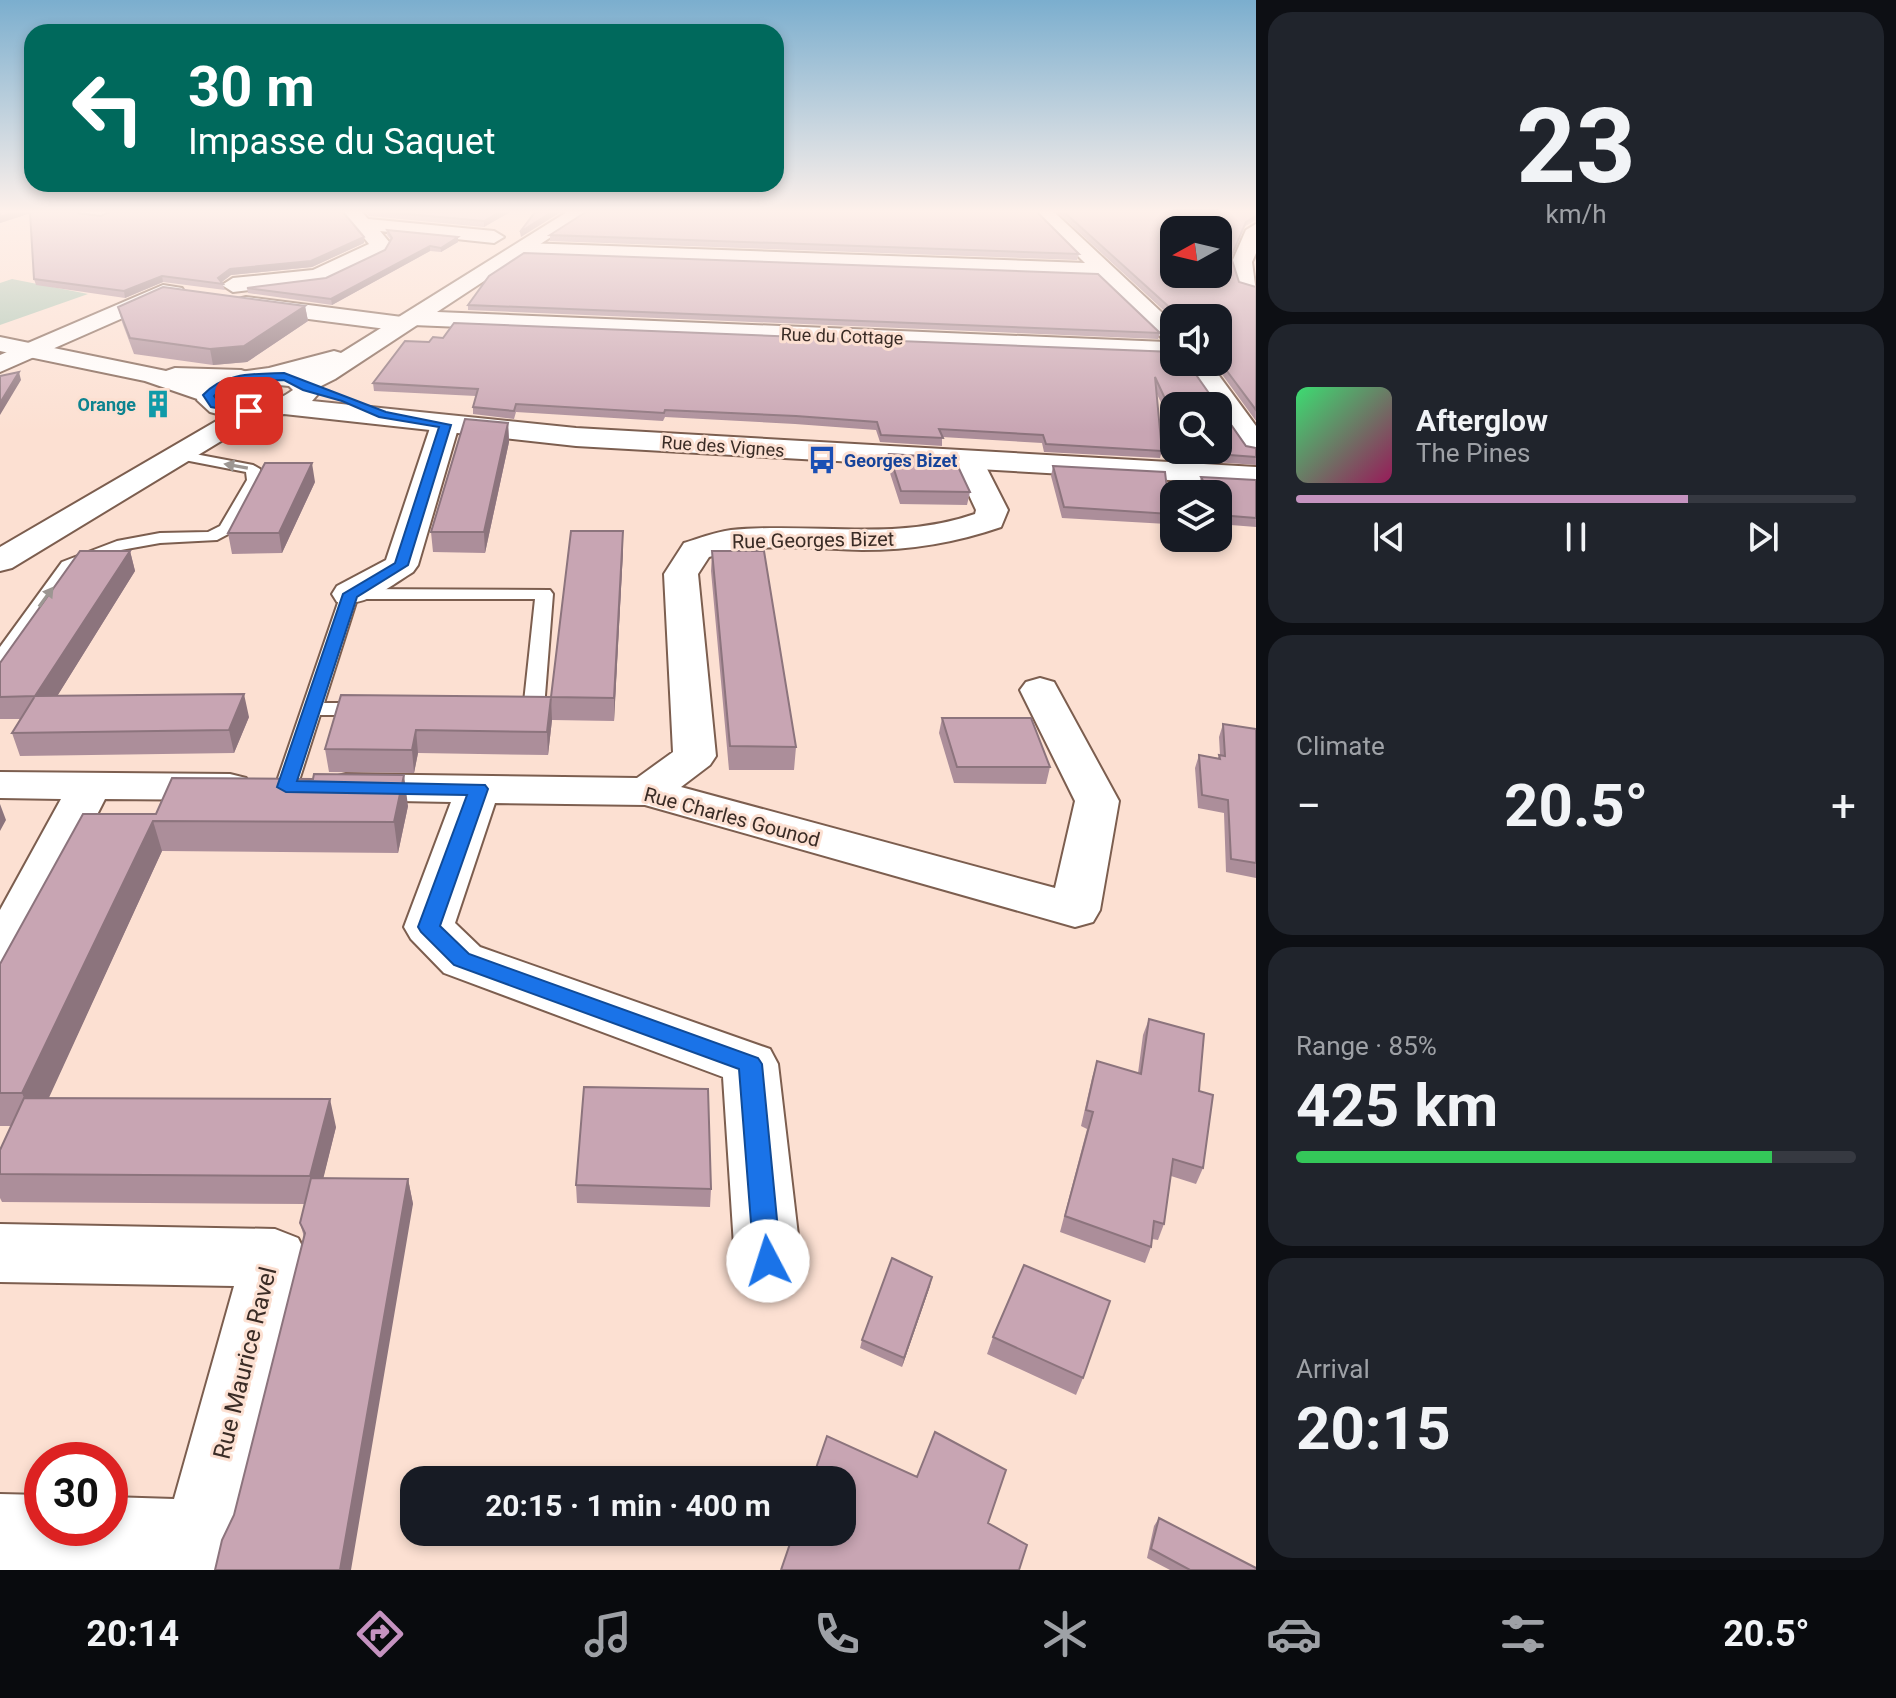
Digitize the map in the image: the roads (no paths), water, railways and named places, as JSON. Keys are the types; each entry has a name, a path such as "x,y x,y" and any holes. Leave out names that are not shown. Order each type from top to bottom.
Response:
{"street":[{"path":"0,364 163,292 202,293 250,285"},
{"path":"0,561 226,426 301,398 306,386 466,285"},
{"path":"1121,285 1160,323"},
{"name":"Rue du Cottage","path":"202,293 408,321 1160,349"},
{"path":"0,344 152,375 241,378 269,376 359,352"},
{"name":"Rue des Vignes","path":"152,375 236,410 273,408 383,415 445,425 576,437 1256,476"},
{"name":"Rue des Vignes","path":"269,376 284,376 383,415"},
{"path":"1206,376 1256,446"},
{"path":"112,494 144,465 181,440 212,400 218,386 241,378"},
{"path":"350,594 401,565 445,425"},
{"name":"Rue Georges Bizet","path":"647,792 695,756 681,574 696,550 730,540 931,537 965,532 990,520 992,510 968,461"},
{"name":"Rue Charles Gounod","path":"0,785 647,792 1075,910 1097,801 1040,690"},
{"path":"0,957 90,786"},
{"path":"478,789 429,927 462,960 750,1064 768,1261"},
{"name":"Rue Maurice Ravel","path":"0,1253 275,1258 201,1538 0,1533"}],"lane":[{"path":"0,660 68,566 117,546 160,538 211,537 226,529 255,480 253,469 179,455"},
{"path":"286,787 350,594 544,594 534,708 503,709"},
{"path":"312,709 391,709"}],"place":[{"name":"Orange","path":"158,404"},
{"name":"Georges Bizet","path":"822,460"}]}
